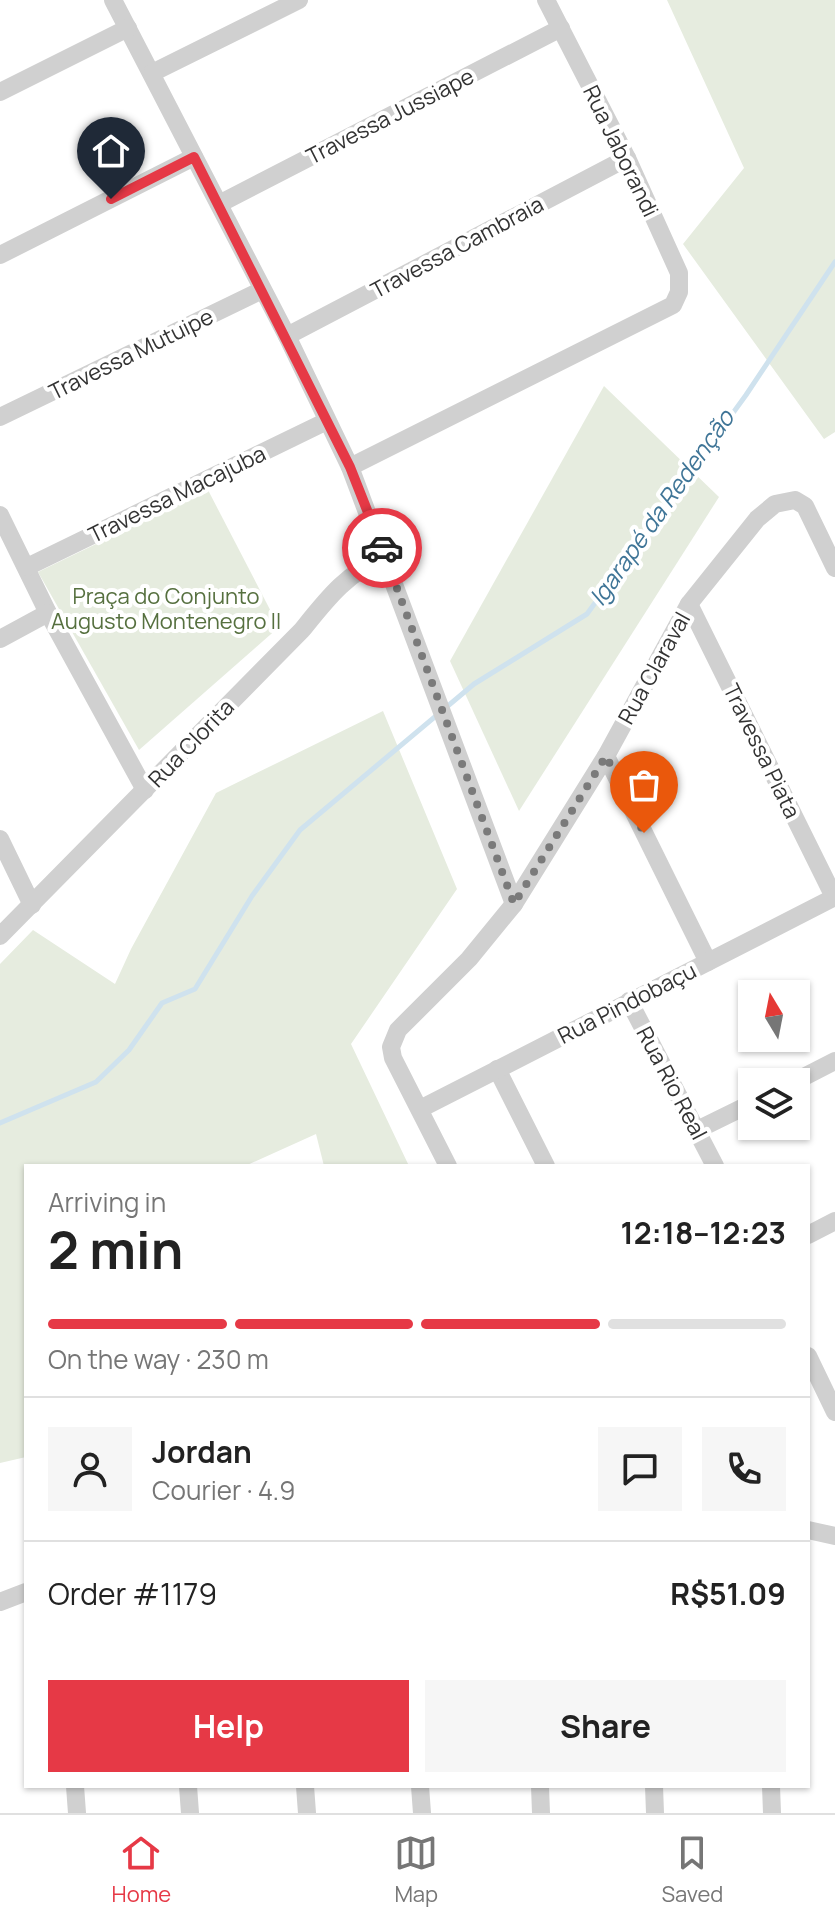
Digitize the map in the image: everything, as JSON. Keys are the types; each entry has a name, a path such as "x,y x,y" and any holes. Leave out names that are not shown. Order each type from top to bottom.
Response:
{"street":[{"path":"113,0 287,336 350,467 514,904"},
{"path":"152,73 299,0"},
{"name":"Rua Jaborandi","path":"350,467 673,305 679,292 679,273 627,158 546,0"},
{"path":"0,92 128,28"},
{"name":"Travessa Jussiape","path":"219,204 561,28"},
{"path":"0,255 194,157"},
{"name":"Travessa Cambraia","path":"287,336 627,158"},
{"name":"Travessa Mutuipe","path":"0,417 262,290"},
{"name":"Travessa Macajuba","path":"27,567 327,421"},
{"name":"Rua Claraval","path":"420,1109 393,1058 392,1040 469,959 514,904 606,756 689,604 757,519 775,504 786,500 795,500 805,506 835,568"},
{"path":"0,515 48,613 145,790"},
{"name":"Rua Clorita","path":"0,936 302,630 333,592 358,570 385,558"},
{"name":"Travessa Piata","path":"689,604 835,897"},
{"path":"0,639 48,613"},
{"path":"606,756 708,962"},
{"path":"0,839 32,905"},
{"name":"Rua Pindobaçu","path":"420,1109 835,897"},
{"name":"Rua Rio Real","path":"629,1001 714,1164"},
{"path":"810,1074 835,1061"},
{"path":"497,1069 545,1164"},
{"path":"420,1109 447,1164"},
{"path":"697,1130 738,1110"},
{"path":"810,1234 835,1221"},
{"path":"810,1359 830,1388 835,1412"},
{"path":"810,1530 835,1536"},
{"path":"0,1602 24,1593"},
{"path":"75,1788 77,1813"},
{"path":"188,1788 190,1813"},
{"path":"305,1788 307,1813"},
{"path":"420,1788 422,1813"},
{"path":"540,1788 541,1813"},
{"path":"654,1788 655,1813"},
{"path":"771,1788 772,1813"}],"green space":[{"path":"667,0 835,0 835,432 824,439 683,244 744,168"},
{"path":"604,386 719,497 519,811 450,661"},
{"name":"Praça do Conjunto Augusto Montenegro II","path":"208,490 279,627 139,750 38,572"},
{"path":"383,711 457,889 351,1044 408,1164 324,1164 316,1134 249,1164 24,1164 24,1457 0,1463 0,964 33,930 115,984 216,793"}],"waterway":[{"name":"Igarapé da Redenção","path":"0,1123 96,1082 129,1050 162,1003 195,989 252,896 300,830 474,684 587,614 746,395 835,262"}],"way so far":[{"path":"382,548 514,904 606,756 644,833"}],"route":[{"path":"111,199 194,157 287,336 350,467 382,548"}]}
